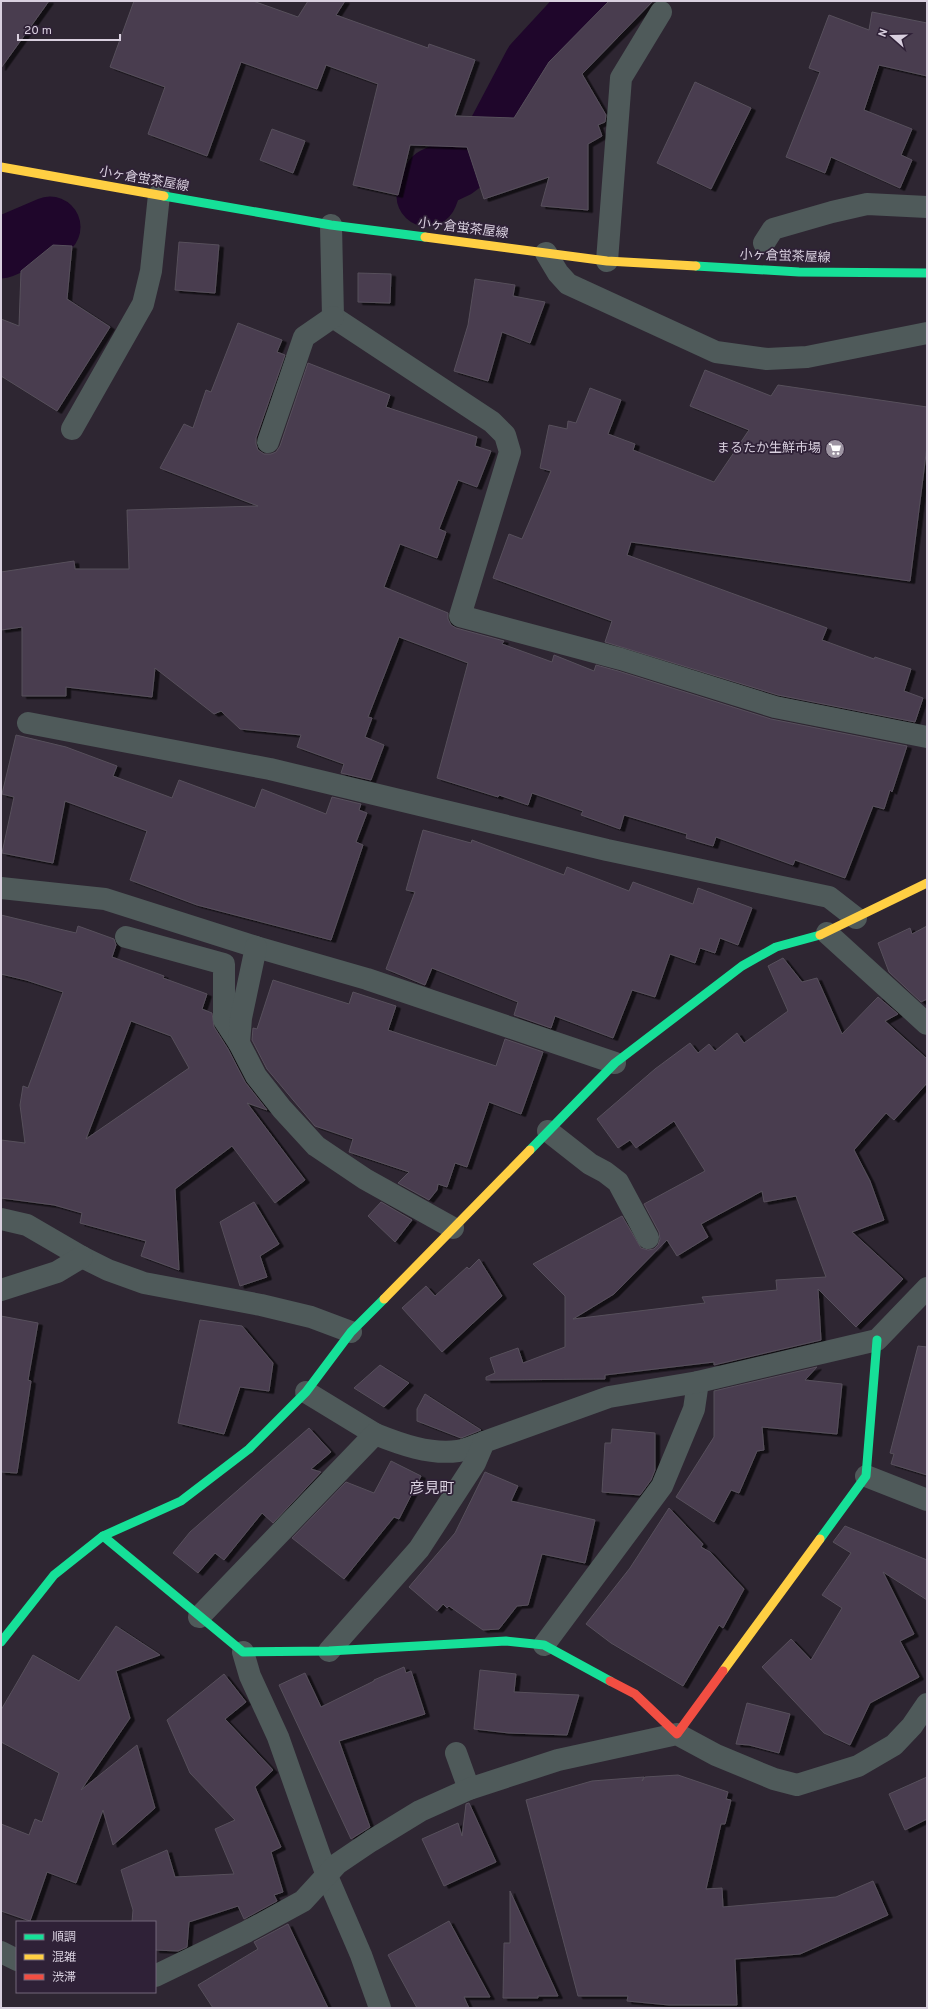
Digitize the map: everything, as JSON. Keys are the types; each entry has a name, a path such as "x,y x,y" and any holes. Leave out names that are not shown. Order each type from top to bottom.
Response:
{"street":[{"path":"607,261 622,78 661,12"},
{"name":"小ヶ倉蛍茶屋線","path":"1,167 331,225 607,261 799,272 927,273"},
{"path":"72,429 143,304 151,271 158,195"},
{"path":"764,243 773,229 832,212 867,204 927,207"},
{"path":"331,225 333,317"},
{"path":"546,253 558,273 568,284 716,352 767,359 807,357 927,333"},
{"path":"268,442 304,337 333,317"},
{"path":"333,317 486,418 505,434 510,452 460,616 621,659 775,707 927,737"},
{"path":"28,723 270,769 599,848 829,897 856,918"},
{"path":"1,1642 54,1575 103,1536 181,1501 249,1449 306,1392 350,1332 615,1063 742,966 776,947 827,933 927,883"},
{"path":"1,888 105,899 256,947 367,979 615,1063"},
{"path":"827,933 927,1024"},
{"path":"126,936 224,964 224,1020 239,1043 256,1076 282,1109 316,1146 366,1179 453,1228"},
{"path":"239,1043 241,1018 256,947"},
{"path":"548,1131 590,1164 605,1172 618,1182 648,1238"},
{"path":"1,1219 27,1225 82,1257 108,1270 144,1283 261,1305 311,1317 350,1332"},
{"path":"1,1290 57,1272 82,1257"},
{"path":"306,1392 375,1434 400,1444 442,1451 458,1451 609,1397 698,1382 877,1340 927,1288"},
{"path":"156,1976 246,1932 303,1900 337,1864 420,1811 469,1789 558,1760 677,1734 866,1476 877,1340"},
{"path":"544,1645 662,1486 694,1409 698,1382"},
{"path":"199,1617 375,1434"},
{"path":"329,1651 419,1549 476,1463 484,1442"},
{"path":"866,1476 927,1500"},
{"path":"103,1536 243,1652 250,1676 278,1737 327,1876 361,1956 380,2008"},
{"path":"243,1652 329,1651 506,1641 544,1645 635,1694 677,1734 716,1755 774,1779 797,1785 858,1766 894,1745 912,1726 927,1704"},
{"path":"456,1753 469,1789"},
{"path":"1,1952 16,1960"}],"building":[{"path":"1,1 49,1 1,68"},
{"path":"134,1 253,1 298,17 308,1 345,1 336,15 428,48 429,44 475,60 455,116 514,118 549,62 609,1 653,1 582,74 606,115 605,122 598,125 602,136 588,144 588,210 541,206 549,177 484,199 467,147 410,145 398,195 353,185 378,84 326,65 317,89 241,62 207,156 148,134 165,87 110,67"},
{"path":"872,12 927,23 927,76 879,65 864,110 912,129 901,155 912,160 900,188 831,157 825,173 786,157 820,72 809,68 829,15 869,30"},
{"path":"695,82 751,108 711,189 657,163"},
{"path":"272,129 305,141 293,173 260,160"},
{"path":"179,242 219,245 215,293 175,290"},
{"path":"53,245 72,246 67,299 110,327 57,411 1,376 1,319 19,326 21,271"},
{"path":"358,273 391,274 390,303 358,302"},
{"path":"475,279 515,285 513,296 545,302 530,343 502,332 488,381 454,371 468,325"},
{"path":"238,323 282,340 277,352 285,355 256,438 258,450 264,454 276,452 280,446 308,363 390,395 386,407 477,437 475,446 491,451 477,487 458,480 439,529 446,532 437,558 400,544 384,587 448,613 448,619 451,625 456,628 504,641 502,644 552,662 554,655 594,671 596,665 771,719 907,746 892,792 890,790 884,809 873,806 845,878 795,860 793,865 716,837 713,846 686,838 687,834 624,815 620,829 581,815 583,811 532,793 528,805 499,795 498,797 437,778 468,663 399,637 368,717 372,718 365,737 384,745 371,780 341,773 344,764 297,747 301,735 240,729 221,711 214,714 155,668 152,697 66,687 66,696 22,696 22,627 1,630 1,572 74,561 75,569 129,569 127,510 258,506 160,468 184,424 193,428 206,390 211,392"},
{"path":"705,370 771,396 778,385 927,407 927,446 910,581 631,542 627,555 827,628 822,640 874,659 875,657 911,669 904,691 923,698 915,722 778,695 605,642 612,621 493,578 509,534 522,539 551,471 540,468 549,425 567,429 568,421 576,423 590,388 621,400 608,434 635,444 633,450 714,482 749,430 690,406"},
{"path":"16,735 66,747 117,766 113,776 172,798 179,780 255,808 262,789 326,814 332,797 361,804 359,810 367,813 356,842 363,845 331,940 197,905 130,880 147,831 65,801 53,863 2,853 14,797 2,794"},
{"path":"423,830 471,843 472,840 564,875 567,867 629,891 633,882 693,904 698,888 752,908 738,945 720,938 715,953 700,948 695,963 670,954 655,997 632,990 613,1038 555,1016 551,1028 514,1015 518,1002 432,968 425,985 386,969 415,892 406,890"},
{"path":"1,915 76,933 78,926 114,939 116,945 112,957 207,994 202,1009 212,1013 214,1027 228,1049 245,1082 267,1110 247,1103 305,1180 275,1203 232,1146 175,1189 179,1270 141,1256 146,1241 80,1223 82,1213 54,1205 1,1198 1,1140 25,1143 20,1105 23,1086 28,1088 63,992 26,980 1,974","holes":["131,1021 171,1036 189,1068 86,1139"]},
{"path":"927,926 927,999 921,1002 889,972 878,943 910,928 912,934"},
{"path":"783,958 802,982 817,978 842,1034 878,997 898,1014 885,1021 927,1059 927,1083 894,1120 886,1113 854,1150 870,1181 884,1220 852,1232 903,1279 856,1327 818,1289 821,1340 714,1365 714,1362 605,1375 605,1379 486,1380 486,1377 495,1373 490,1358 518,1348 523,1363 565,1347 565,1296 533,1264 622,1216 641,1248 648,1250 654,1249 658,1245 660,1239 659,1232 644,1204 705,1171 674,1121 636,1148 630,1140 618,1148 597,1119 655,1069 690,1043 698,1053 709,1044 715,1051 737,1033 744,1043 788,1011 768,966","holes":["762,1191 764,1202 796,1196 826,1277 776,1280 777,1290 702,1297 705,1303 573,1319 614,1294 667,1240 677,1256 708,1237 701,1224"]},
{"path":"273,980 349,1004 353,992 396,1006 388,1030 496,1066 505,1039 543,1052 521,1114 489,1102 467,1167 455,1163 447,1187 438,1184 437,1190 429,1200 398,1183 409,1172 349,1152 353,1139 315,1126 267,1069 252,1040 253,1028 257,1029"},
{"path":"254,1202 279,1244 260,1256 267,1277 240,1286 220,1222"},
{"path":"381,1202 412,1220 395,1242 368,1216"},
{"path":"479,1259 502,1296 442,1352 402,1308 426,1286 435,1296 467,1267 469,1269"},
{"path":"1,1316 38,1323 28,1380 31,1381 17,1473 1,1472"},
{"path":"200,1320 242,1326 273,1363 269,1391 240,1387 224,1434 178,1423"},
{"path":"918,1346 927,1347 927,1475 891,1464 894,1454 890,1453"},
{"path":"380,1365 409,1383 384,1407 354,1388"},
{"path":"817,1367 805,1380 842,1384 837,1434 762,1427 764,1450 757,1451 739,1493 731,1490 714,1522 676,1497 714,1437 714,1391"},
{"path":"425,1394 481,1430 461,1438 417,1421 417,1409"},
{"path":"309,1428 331,1452 311,1469 321,1472 273,1523 262,1513 224,1560 215,1553 198,1573 173,1553 190,1532"},
{"path":"612,1429 655,1433 655,1470 651,1480 640,1495 602,1492 605,1443 611,1443"},
{"path":"391,1461 421,1476 399,1519 394,1517 344,1579 292,1538 346,1482 374,1493"},
{"path":"485,1472 518,1486 511,1501 595,1520 585,1563 542,1554 528,1605 517,1606 499,1629 483,1630 449,1606 447,1608 443,1604 437,1611 409,1587 455,1533"},
{"path":"669,1508 703,1544 701,1547 710,1552 744,1589 723,1628 719,1625 683,1686 611,1643 586,1624 630,1568"},
{"path":"845,1526 927,1560 927,1600 883,1572 914,1634 900,1641 919,1677 870,1703 850,1745 824,1733 762,1667 791,1639 811,1660 842,1608 822,1595 851,1553 833,1542"},
{"path":"116,1626 160,1655 116,1671 130,1718 81,1790 137,1745 155,1808 113,1845 103,1810 76,1883 47,1872 30,1921 1,1911 1,1824 29,1835 35,1819 42,1822 59,1773 1,1742 1,1710 33,1655 79,1681"},
{"path":"404,1667 406,1673 411,1671 425,1714 339,1741 370,1827 351,1839 279,1685 305,1673 321,1707 374,1680"},
{"path":"480,1670 516,1674 514,1692 579,1695 567,1735 509,1733 474,1729"},
{"path":"224,1674 246,1702 225,1719 273,1770 255,1787 281,1847 271,1852 283,1892 274,1895 277,1901 244,1919 238,1906 189,1922 187,1947 178,1951 156,1950 156,1921 132,1921 133,1910 121,1870 167,1850 175,1877 234,1874 215,1829 235,1820 190,1773 167,1720"},
{"path":"747,1703 790,1714 779,1753 749,1745 736,1744"},
{"path":"678,1775 728,1792 726,1799 731,1800 725,1824 721,1824 706,1889 722,1888 723,1907 836,1897 873,1881 888,1915 800,1954 735,1959 737,2005 669,2005 627,2001 628,1996 578,1996 526,1800 592,1781 644,1777 642,1781 645,1777"},
{"path":"927,1777 927,1819 905,1830 889,1794"},
{"path":"469,1803 496,1862 444,1886 422,1839 458,1823 462,1836 466,1804"},
{"path":"510,1891 558,1996 538,1996 538,1998 503,1998 504,1943 510,1943"},
{"path":"449,1921 490,1997 464,1997 469,2008 417,2008 388,1955"},
{"path":"288,1924 328,2008 213,2008 198,1985 258,1949 254,1942"}],"waterway":[{"path":"427,196 434,178 455,168 495,138 534,64 592,1"},
{"path":"1,248 50,227"}],"traffic: fast":[{"path":"164,196 331,225 425,237"},
{"path":"696,266 799,272 927,273"},
{"path":"530,1150 615,1063 742,966 776,947 820,935"},
{"path":"1,1642 54,1575 103,1536 181,1501 249,1449 306,1392 351,1332 384,1299"},
{"path":"820,1539 866,1476 877,1340"},
{"path":"103,1536 243,1652 329,1651 506,1641 544,1645 610,1681"}],"traffic: slow":[{"path":"1,167 164,196"},
{"path":"425,237 607,261 696,266"},
{"path":"820,935 927,883"},
{"path":"384,1299 530,1150"},
{"path":"723,1671 820,1539"}],"traffic: jam":[{"path":"610,1681 635,1694 677,1734 723,1671"}],"place":[{"name":"まるたか生鮮市場","path":"835,449"}],"district":[{"name":"彦見町","path":"432,1489"}]}
